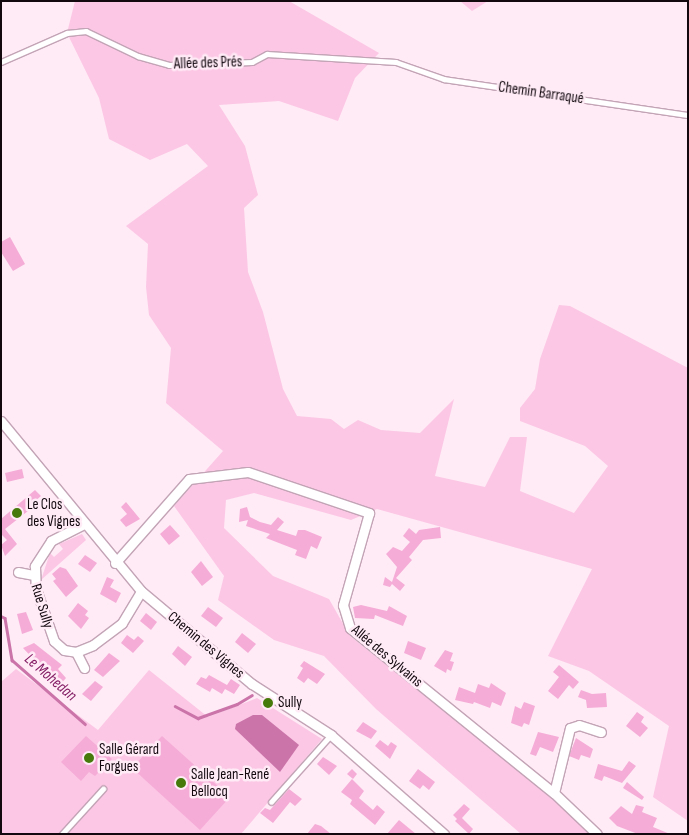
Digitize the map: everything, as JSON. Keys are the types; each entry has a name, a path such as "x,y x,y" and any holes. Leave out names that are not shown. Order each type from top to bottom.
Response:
{"street":[{"name":"Chemin des Vignes","path":"1,421 115,564 141,591 252,684 331,735 444,834"},
{"name":"Allée des Sylvains","path":"115,564 189,479 248,472 369,513 343,605 350,628 554,793"},
{"name":"Rue Sully","path":"76,652 64,650 54,641 33,575 42,552 51,541 84,524"},
{"name":"Rue Sully","path":"18,572 33,575"},
{"path":"84,668 76,652 112,633 141,591"},
{"path":"597,834 554,793 570,728 580,725 601,732"}],"lane":[{"name":"Allée des Prés","path":"1,62 67,33 86,31 138,56 169,65 252,62 267,54 396,62"},
{"name":"Chemin Barraqué","path":"396,62 444,79 688,114"},
{"path":"271,802 331,735"},
{"path":"62,834 103,789"}],"shaded area":[{"path":"75,1 289,1 379,53 355,78 338,121 279,101 219,105 245,146 258,195 244,208 248,272 263,312 283,389 297,416 331,419 344,429 358,420 381,430 420,433 454,399 435,476 485,487 510,437 527,437 520,491 574,513 608,466 585,446 520,421 520,408 535,389 540,359 559,305 570,306 688,368 688,821 653,797 669,726 589,671 548,656 592,569 377,509 351,520 254,493 226,500 224,528 273,576 329,599 350,636 549,795 590,834 521,834 376,709 324,656 274,640 218,600 224,576 174,506 223,451 166,403 171,348 149,315 146,287 148,244 126,226 208,166 187,144 150,160 109,139 99,98 67,33"},
{"path":"460,1 488,1 472,11"},
{"path":"82,534 86,540 41,580 50,553 54,557 63,549 59,544"},
{"path":"16,669 98,730 149,670 208,717 257,698 322,739 241,834 1,834 1,682"},
{"path":"253,715 262,715 299,745 280,772 235,729 236,724"}],"building":[{"path":"10,237 25,264 13,271 1,252 1,242"},
{"path":"22,469 24,478 7,482 5,473"},
{"name":"Le Clos des Vignes","path":"35,490 41,496 26,509 28,511 5,529 17,544 5,556 1,545 7,540 1,534 1,519"},
{"path":"126,502 140,519 126,527 120,520 127,514 121,507"},
{"path":"247,507 250,517 260,522 271,525 278,517 284,522 277,530 296,536 298,530 305,530 322,537 317,549 311,546 306,559 295,555 297,550 266,538 270,534 246,526 248,520 239,522 240,509"},
{"path":"170,525 180,536 169,545 160,534"},
{"path":"440,527 441,538 423,540 409,557 412,560 396,578 405,585 400,591 392,584 390,587 383,585 385,577 392,582 397,567 386,554 393,547 402,551 410,542 403,536 409,528 416,534 419,530"},
{"path":"85,555 97,563 90,572 78,564"},
{"path":"201,561 213,577 202,586 191,572"},
{"path":"60,567 66,569 78,586 66,597 53,581 56,579 52,574"},
{"path":"107,577 114,580 110,587 121,593 116,603 100,594"},
{"path":"78,603 88,611 85,615 89,618 81,629 68,616"},
{"path":"361,605 387,611 389,606 407,616 403,626 375,615 374,619 355,618 353,607"},
{"path":"208,607 223,618 216,627 201,616"},
{"path":"26,612 33,630 22,634 17,614"},
{"path":"146,613 157,622 151,630 140,621"},
{"path":"242,633 256,644 248,653 235,642"},
{"path":"127,635 134,640 138,636 144,641 133,653 121,643"},
{"path":"408,641 426,648 421,660 404,653"},
{"path":"34,643 62,665 58,669 66,678 59,686 23,648"},
{"path":"178,646 192,657 185,666 172,654"},
{"path":"445,650 453,653 450,661 454,662 451,671 447,669 446,673 434,666"},
{"path":"109,653 120,661 103,677 94,670"},
{"path":"304,661 325,674 317,684 308,678 304,683 297,678 303,668 300,666"},
{"path":"559,665 579,682 573,689 569,685 558,699 548,691 559,677 553,672"},
{"path":"209,675 227,685 231,679 240,685 234,694 225,689 222,694 212,688 210,692 196,684 201,677 206,679"},
{"path":"95,681 103,687 91,701 82,694"},
{"path":"491,683 506,693 501,706 492,702 490,708 474,702 473,704 455,700 459,687 475,693 478,684 489,688"},
{"path":"581,690 592,694 606,693 607,707 587,708 586,700 578,697"},
{"path":"524,702 535,706 529,725 524,723 522,727 511,723 515,706 521,709"},
{"path":"637,712 644,717 641,722 648,728 640,737 626,726"},
{"path":"363,722 377,731 371,739 356,731"},
{"path":"538,732 559,737 553,752 540,747 536,756 530,754"},
{"name":"Salle Gérard Forgues","path":"86,736 112,759 95,776 89,772 81,781 61,762"},
{"name":"Salle Jean-René Bellocq","path":"162,736 230,797 200,830 132,768"},
{"path":"576,738 593,749 590,758 581,755 579,760 569,756"},
{"path":"380,740 388,746 391,742 397,746 390,759 375,746"},
{"path":"323,757 337,766 329,775 317,764"},
{"path":"629,761 636,766 622,783 604,776 602,781 594,778 598,764 622,771"},
{"path":"352,769 357,774 353,779 347,774"},
{"path":"418,769 435,782 429,790 423,785 420,789 409,781"},
{"path":"352,779 364,791 359,798 373,810 377,805 385,812 375,825 350,804 352,800 341,792"},
{"path":"627,782 644,797 642,800 623,788"},
{"path":"289,789 302,799 295,806 290,802 273,823 260,813 265,808 270,810"},
{"path":"464,804 470,809 462,818 473,829 469,834 455,821 457,819 453,815"},
{"path":"636,805 644,807 642,812 657,818 653,827 670,834 638,834 617,826 609,818 621,806 632,814"},
{"path":"399,820 416,834 387,834"},
{"path":"315,824 321,826 331,834 307,834"}],"waterway":[{"name":"Le Mohedan","path":"1,616 5,618 12,660 85,724"},
{"name":"Le Mohedan","path":"175,706 198,718 237,704 252,695"}],"place":[{"name":"Le Clos des Vignes","path":"17,513"},
{"name":"Sully","path":"268,703"},
{"name":"Salle Gérard Forgues","path":"89,758"},
{"name":"Salle Jean-René Bellocq","path":"181,783"}]}
